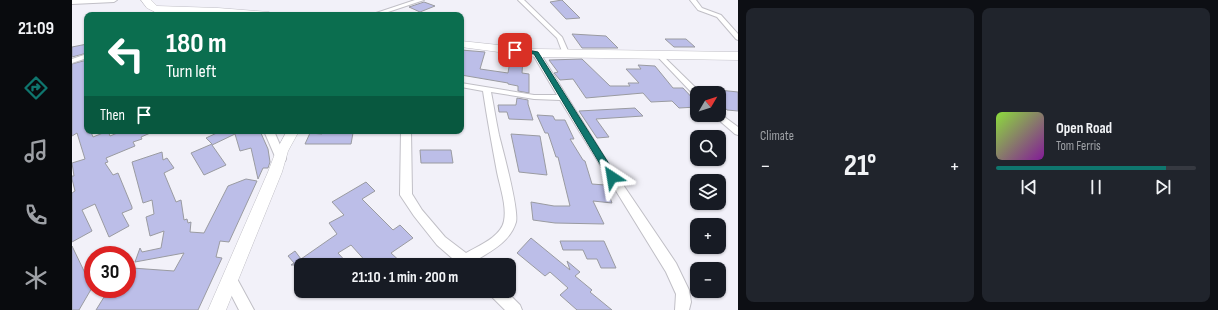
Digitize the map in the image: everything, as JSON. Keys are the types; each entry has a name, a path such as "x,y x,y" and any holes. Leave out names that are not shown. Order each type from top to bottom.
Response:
{"main road":[{"path":"146,0 150,6 158,12 218,10 238,12"},
{"path":"464,44 536,53 738,56"}],"street":[{"path":"72,2 114,0"},
{"path":"392,0 402,6"},
{"path":"383,12 421,0"},
{"path":"522,0 560,38 565,53"},
{"path":"693,0 700,9 719,16 738,38"},
{"path":"536,53 562,98 677,278 684,296 682,310"},
{"path":"658,54 690,86"},
{"path":"72,60 84,57"},
{"path":"464,86 534,97 562,98"},
{"path":"474,258 504,233 510,220 509,204 494,133 487,90"},
{"path":"726,122 738,132"},
{"path":"270,134 281,159"},
{"path":"217,310 281,159 282,151 291,134"},
{"path":"406,134 406,195 418,213 441,241 462,258"},
{"path":"230,279 247,310"},
{"path":"503,298 515,310"}],"building":[{"path":"562,0 580,18 566,19 550,2"},
{"path":"424,2 435,6 420,12 409,7"},
{"path":"572,34 606,36 618,48 582,48"},
{"path":"665,39 686,39 695,47 674,47"},
{"path":"84,45 84,54 72,57 72,47"},
{"path":"464,50 485,52 480,69 508,73 511,55 519,56 518,58 523,59 522,73 529,74 529,93 518,91 518,86 464,76"},
{"path":"582,59 610,86 630,86 628,83 639,83 626,69 641,69 638,65 655,66 673,88 683,88 690,96 690,107 679,108 672,101 651,102 643,93 586,98 573,79 560,80 554,73 558,72 549,60"},
{"path":"84,61 84,134 92,134 93,137 100,134 109,134 110,136 115,134 148,134 141,137 142,139 133,142 135,146 106,158 108,162 105,163 113,175 118,173 132,207 132,209 122,213 129,226 109,237 95,204 82,210 92,231 72,242 72,193 75,191 72,179 72,176 74,176 72,163 85,159 77,133 72,136 72,64"},
{"path":"726,91 738,92 738,111 727,110"},
{"path":"517,98 528,100 533,120 509,119 507,112 499,112 498,105 516,105"},
{"path":"635,108 643,116 596,119 609,137 597,138 579,111"},
{"path":"537,115 553,116 555,120 565,120 574,139 570,139 585,161 592,184 605,185 612,203 593,201 604,224 555,223 533,220 531,202 554,206 570,206 558,157 556,157 548,133 545,133"},
{"path":"215,134 235,134 212,145 226,165 204,175 191,153 212,144 206,138"},
{"path":"235,134 261,134 268,149 270,162 268,168 263,168 258,179 251,148 240,151"},
{"path":"310,134 353,134 351,144 305,144"},
{"path":"511,134 540,136 547,175 519,172"},
{"path":"420,150 451,150 453,163 421,163"},
{"path":"162,152 163,160 167,158 174,168 164,173 176,202 181,200 184,220 187,219 188,223 191,222 190,232 204,233 228,186 246,179 257,181 229,242 220,241 216,257 222,258 198,310 96,310 103,298 136,298 136,268 174,271 184,253 136,262 140,248 142,252 161,248 164,231 150,236 146,217 154,214 152,200 143,203 132,162"},
{"path":"366,182 375,191 362,199 393,230 400,225 413,238 391,253 396,258 363,258 351,245 338,253 343,258 302,258 337,234 329,223 344,215 332,202"},
{"path":"531,238 570,270 567,261 580,272 575,276 592,290 590,292 612,310 577,310 560,295 568,288 550,272 545,276 517,253"},
{"path":"560,241 604,241 616,268 601,268 597,259 587,259 583,250 563,250"},
{"path":"72,246 84,271 84,298 86,298 79,310 72,310"},
{"path":"295,251 300,258 294,258 294,263 288,256"}],"route":[{"path":"515,50 536,53 562,98 578,120 587,138 612,177"}]}
